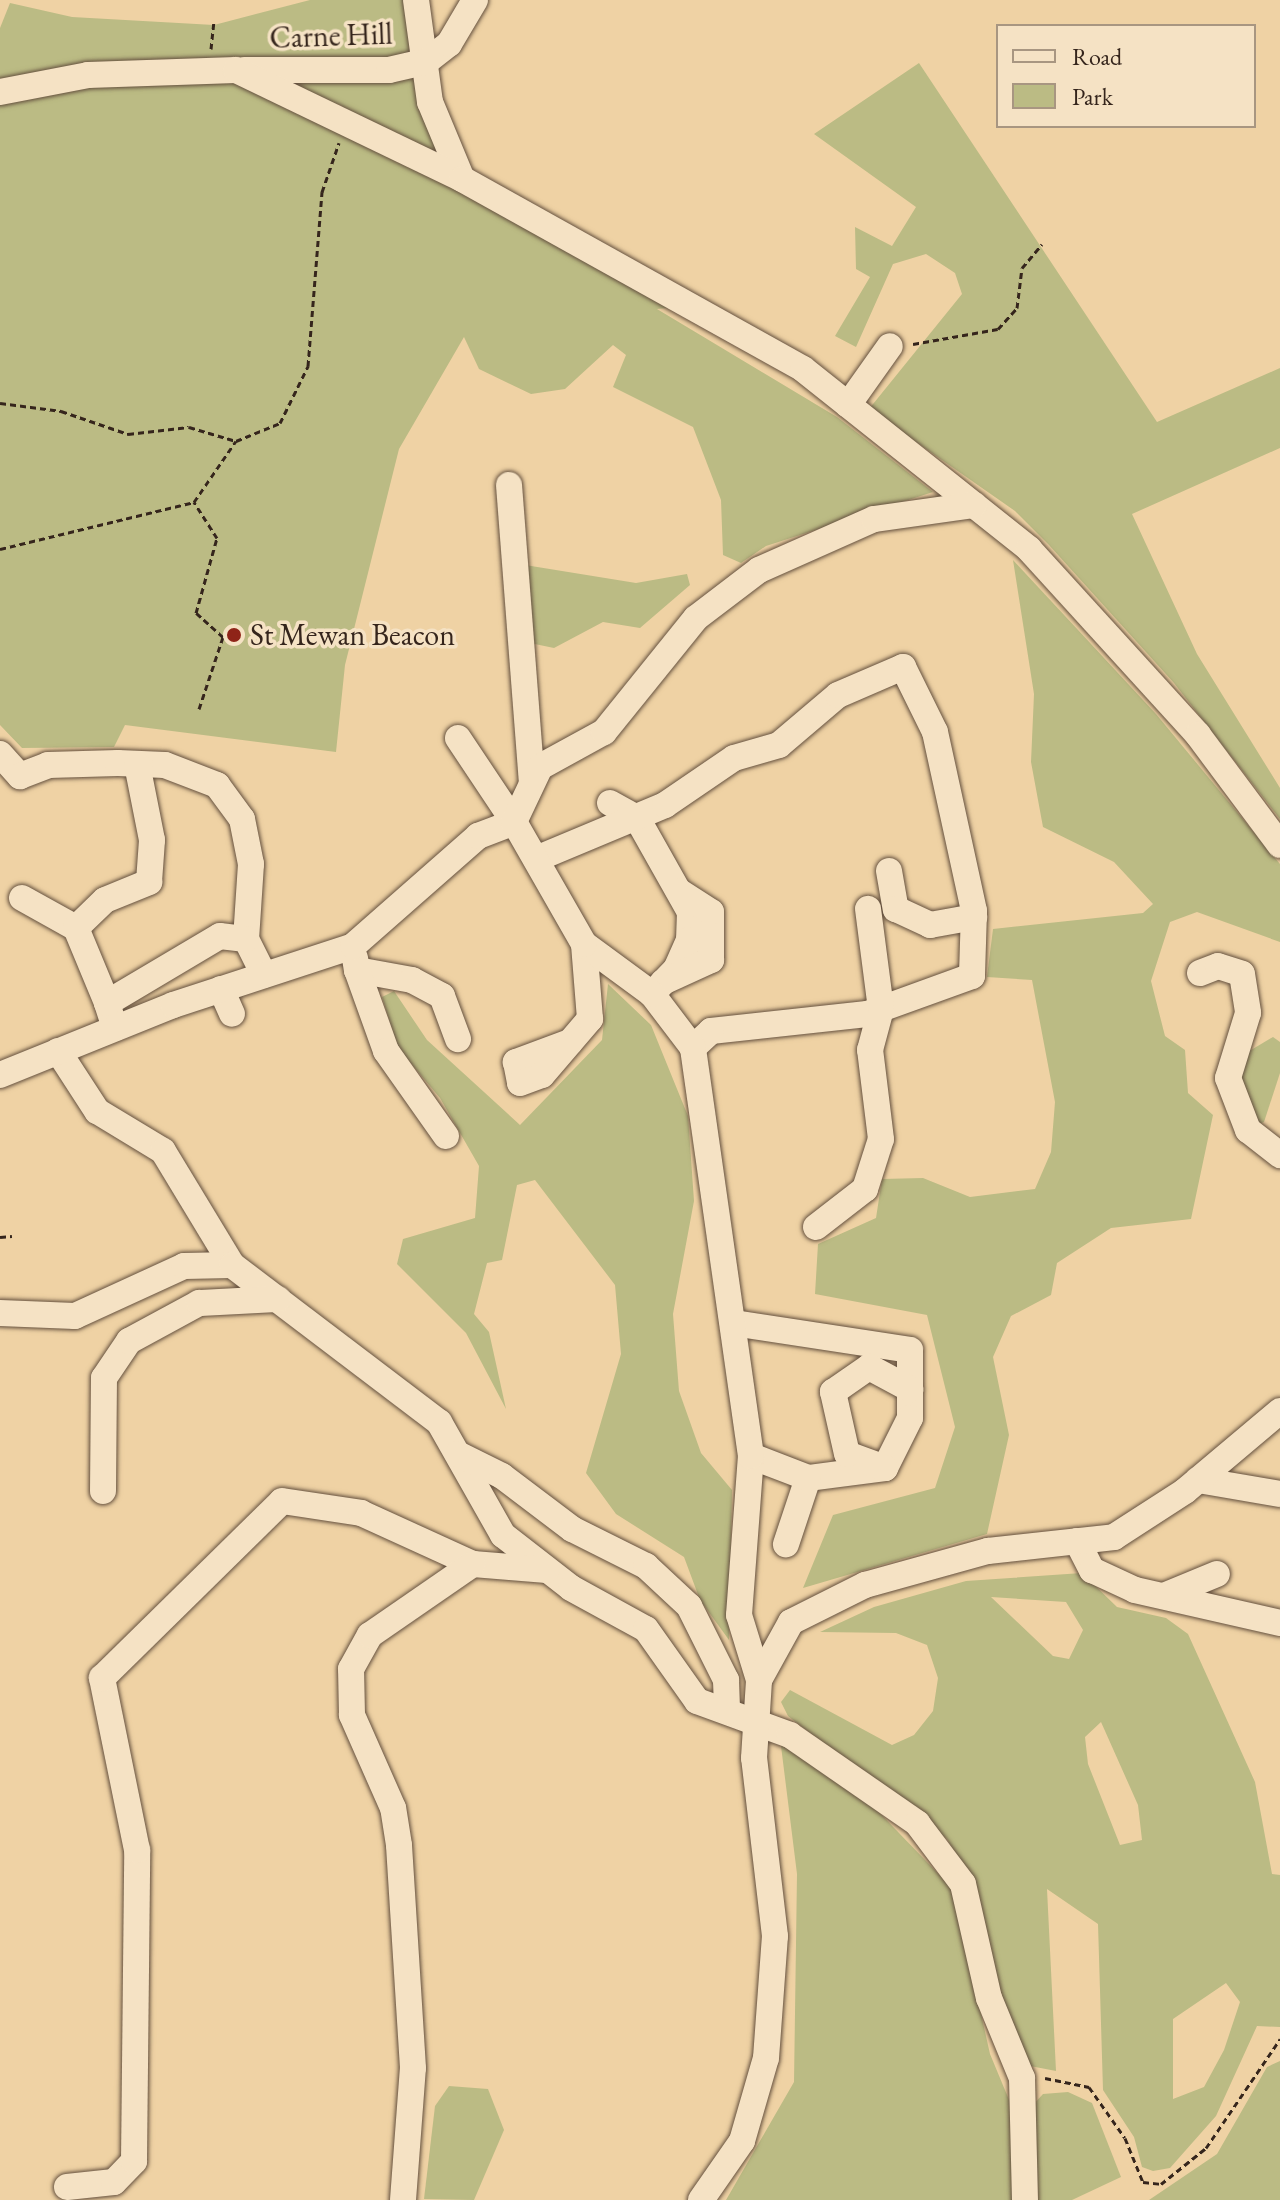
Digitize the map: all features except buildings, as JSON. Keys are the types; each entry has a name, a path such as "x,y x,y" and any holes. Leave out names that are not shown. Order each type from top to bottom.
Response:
{"street":[{"path":"416,0 427,61"},
{"name":"Carne Hill","path":"0,92 88,75 226,69 389,70 427,61 449,44 475,0"},
{"name":"Carne Hill","path":"427,61 430,102 462,179"},
{"path":"226,69 347,121 462,179 803,369 1029,549 1198,735 1280,845"},
{"path":"848,405 890,346"},
{"path":"509,485 532,781"},
{"path":"355,958 478,836 514,822 540,767 604,732 696,618 759,570 874,519 974,505"},
{"path":"536,859 637,818 734,758 779,745 838,695 903,667 935,732 974,917 972,976 881,1009 711,1031 693,1048"},
{"path":"458,738 514,822 584,944 590,1019 570,1042"},
{"path":"0,754 20,776 48,765 165,765 217,785 242,819 251,864 246,939 264,975"},
{"path":"76,928 105,900 149,882 152,840 137,764"},
{"path":"610,803 637,818 690,912 689,940 658,988"},
{"path":"889,871 896,909 930,925 974,917"},
{"path":"22,898 76,928 111,1016"},
{"path":"816,1227 865,1189 881,1139 870,1050 881,1009 868,909"},
{"path":"0,1075 58,1051 220,936 246,939"},
{"path":"584,944 658,988 693,1048 751,1456 739,1615 759,1680 757,1720 775,1936 766,2058 742,2141 701,2200"},
{"path":"355,958 386,1051 446,1136"},
{"path":"111,1016 264,975 355,958 412,980 442,996 458,1039"},
{"path":"1200,973 1218,966 1242,974 1248,1013 1228,1078 1248,1130 1280,1155"},
{"path":"221,989 232,1014"},
{"path":"58,1051 97,1111 163,1151 232,1265 439,1422 503,1535 547,1570 646,1629 697,1701 757,1720 790,1735 917,1823 963,1884 989,1998 1022,2078 1025,2200"},
{"path":"0,1313 75,1316 184,1266 232,1265"},
{"path":"103,1491 104,1378 129,1341 199,1303 278,1299"},
{"path":"734,1323 910,1350 910,1418 885,1468"},
{"path":"885,1468 847,1454 833,1392 869,1367 910,1389"},
{"path":"759,1680 791,1622 865,1585 988,1551 1114,1537 1198,1480 1280,1411"},
{"path":"458,1454 502,1476 572,1529 646,1566 689,1606 726,1680 727,1711"},
{"path":"751,1456 808,1478 885,1468"},
{"path":"786,1544 808,1478"},
{"path":"1198,1480 1275,1491"},
{"path":"67,2187 114,2182 134,2161 137,1850 102,1678 282,1501 361,1513 473,1564 547,1570"},
{"path":"1077,1541 1092,1570 1166,1595 1280,1623"},
{"path":"403,2200 413,2068 399,1845 393,1808 352,1715 351,1669 370,1635 473,1564"},
{"path":"1166,1595 1217,1574"}],"path":[{"path":"214,20 226,69"},
{"path":"0,549 194,502 236,441 280,423 308,366 322,192 347,121"},
{"path":"890,346 998,329 1017,308 1022,268 1042,244"},
{"path":"0,403 61,411 128,434 189,427 236,441"},
{"path":"194,502 217,538 196,613 223,637 221,657 206,670 207,703 199,709"},
{"path":"0,1237 12,1236"},
{"path":"1022,2078 1089,2087 1125,2138 1143,2182 1161,2184 1206,2148 1280,2039"}],"green space":[{"path":"310,0 407,0 462,179 689,306 657,309 837,417 933,492 766,546 741,563 723,555 721,500 693,427 613,387 626,355 613,345 565,389 531,394 479,369 464,337 399,449 345,665 336,752 125,725 114,747 22,748 0,725 0,28 10,3 72,17 214,25","holes":["263,77 342,106 347,120 232,79"]},
{"path":"919,63 1157,422 1280,368 1280,448 1132,514 1197,654 1280,788 1280,819 1174,683 1015,511 869,409 962,294 955,273 926,254 893,264 856,347 835,336 870,277 856,269 855,227 892,246 916,207 814,134"},
{"path":"1013,560 1156,714 1280,864 1280,942 1197,912 1170,922 1151,981 1165,1036 1185,1050 1188,1093 1213,1115 1191,1219 1111,1228 1057,1263 1051,1295 1011,1316 993,1357 1009,1435 987,1534 803,1588 833,1515 935,1488 955,1427 927,1315 815,1294 818,1244 876,1218 882,1179 923,1178 970,1197 1035,1189 1051,1152 1055,1102 1032,980 987,977 993,929 1143,913 1153,904 1114,862 1043,827 1031,762 1034,694"},
{"path":"525,565 636,583 687,574 690,585 640,628 603,622 554,648 530,643"},
{"path":"608,984 651,1025 688,1116 694,1201 673,1314 679,1391 701,1453 732,1490 729,1640 700,1600 684,1557 616,1514 586,1473 621,1354 615,1285 535,1180 517,1185 502,1260 487,1263 474,1314 489,1332 506,1409 466,1333 397,1264 403,1239 475,1218 479,1166 440,1098 398,1048 382,997 394,991 427,1040 520,1125 602,1040"},
{"path":"1273,1037 1280,1042 1280,1073 1264,1122 1254,1126 1236,1059"},
{"path":"1082,1573 1117,1607 1166,1618 1188,1634 1255,1782 1272,1874 1280,1875 1280,2027 1257,2026 1216,2116 1170,2168 1153,2171 1142,2167 1134,2137 1103,2090 1098,1924 1047,1889 1056,2071 1025,2065 998,1996 971,1882 947,1839 788,1716 781,1702 790,1690 892,1745 914,1735 933,1711 938,1678 927,1645 896,1633 820,1632 874,1607 966,1581","holes":["991,1597 1066,1602 1083,1630 1069,1659 1053,1656","1101,1722 1138,1805 1142,1840 1120,1845 1088,1764 1085,1737","1226,1983 1240,2002 1224,2050 1204,2087 1173,2099 1173,2019"]},
{"path":"781,1746 800,1750 872,1805 953,1889 990,2054 1012,2107 1013,2200 726,2200 794,2082 797,1874"},
{"path":"1280,2061 1280,2200 1149,2200 1217,2154 1267,2067"},
{"path":"449,2086 488,2089 504,2130 474,2200 424,2199 435,2106"},
{"path":"1068,2092 1092,2103 1121,2177 1072,2200 1035,2200 1033,2105 1043,2094"}],"place":[{"name":"St Mewan Beacon","path":"234,635"}]}
